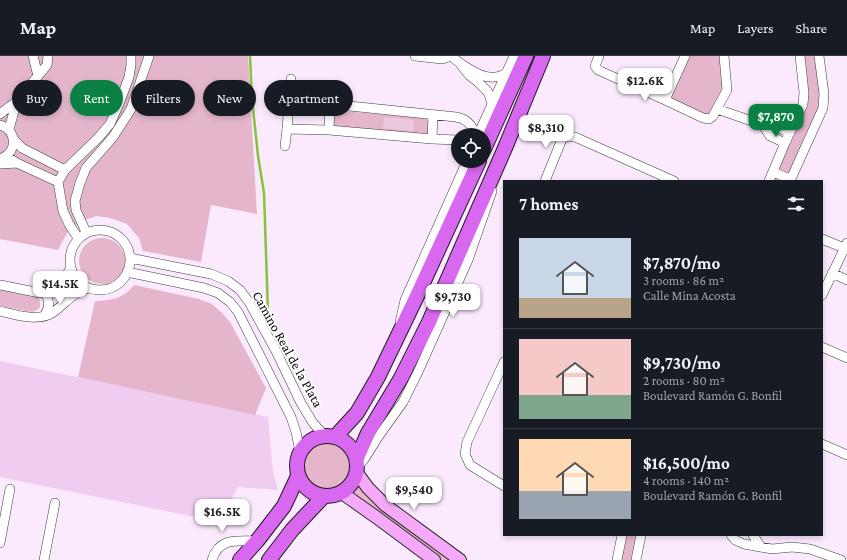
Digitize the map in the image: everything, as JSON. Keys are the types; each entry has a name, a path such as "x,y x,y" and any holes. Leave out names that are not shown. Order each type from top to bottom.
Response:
{"main road":[{"path":"491,134 526,56"},
{"path":"460,560 385,505 368,488 357,466 352,449 345,441 330,436 315,438 306,444 300,452 297,461 297,471 300,480 306,488 314,494 323,497 333,496 342,493 350,487 355,478 357,466 368,433 401,378 429,322 544,56"},
{"path":"330,436 357,413 378,377 476,168"},
{"path":"240,560 284,506 298,476"},
{"path":"342,493 434,560"},
{"path":"269,560 292,530 323,497"}],"street":[{"path":"33,56 38,76"},
{"path":"35,80 47,65 48,56"},
{"path":"78,238 63,211 58,182 65,170 98,138 110,124 129,77 131,56"},
{"path":"86,232 76,210 75,201 86,168 113,138 128,115 149,56"},
{"path":"415,56 442,59 449,56 460,64 486,77 496,77 506,73"},
{"path":"480,128 514,56"},
{"path":"599,56 595,66 598,70 703,118 709,119 718,109 727,90 724,56"},
{"path":"665,100 685,56"},
{"path":"769,180 803,104 804,93 800,56"},
{"path":"773,172 790,180 823,108 824,94 820,56"},
{"path":"460,64 469,75 487,91 492,104"},
{"path":"0,114 12,105"},
{"path":"353,106 461,118 470,124 473,128"},
{"path":"718,109 763,126 775,126 790,132"},
{"path":"432,139 433,115"},
{"path":"9,129 13,116"},
{"path":"285,146 289,116"},
{"path":"329,130 330,116"},
{"path":"0,125 9,129 14,140 22,148 65,170"},
{"path":"763,126 770,136 785,143"},
{"path":"288,129 329,130 451,140"},
{"path":"545,180 562,139 568,136 575,137 653,177 669,180"},
{"path":"3,157 10,152 14,140"},
{"path":"3,157 58,182"},
{"path":"75,160 86,168"},
{"path":"0,164 17,163"},
{"path":"396,339 404,300 464,168"},
{"path":"61,200 75,201"},
{"path":"99,229 109,230 117,234 124,241 128,249 130,266 122,280 115,286 97,290 88,288 77,281 73,275 70,269 69,258 72,246 78,238 86,232 99,229"},
{"path":"823,239 846,245 823,293"},
{"name":"Camino Real de la Plata","path":"130,258 211,274 228,281 240,290 256,314 301,403 313,423 330,436"},
{"path":"0,285 45,293 58,287 65,279 70,269"},
{"name":"Camino Real de la Plata","path":"127,272 204,288 218,293 230,302 238,312 291,417 300,452"},
{"path":"832,273 847,280"},
{"path":"0,312 27,317 44,316 54,312 79,291 88,288"},
{"path":"44,316 49,307 48,297 45,293"},
{"path":"823,346 847,358"},
{"path":"503,364 467,442 464,454 470,465 503,485"},
{"path":"823,444 847,455"},
{"path":"0,542 10,489"},
{"path":"44,560 55,503"},
{"path":"617,560 622,536"},
{"path":"636,560 641,536"},
{"path":"732,536 735,540 744,544 772,549 792,547 810,549 841,560"},
{"path":"753,536 761,547"},
{"path":"212,560 216,551 221,545 227,542 257,541"}],"shaded area":[{"path":"0,56 248,56 249,80 203,80 203,116 251,116 257,214 211,205 201,262 143,251 139,238 127,224 110,218 96,216 80,222 70,229 58,250 0,239"},
{"path":"685,56 724,56 727,90 709,119 665,100"},
{"path":"801,56 819,56 824,94 790,180 769,180 800,112"},
{"path":"353,112 432,119 430,135 333,127 334,116 353,116"},
{"path":"384,117 414,120 413,131 383,128"},
{"path":"102,238 115,242 121,248 125,261 121,274 115,280 102,284 89,280 83,274 79,261 83,248 89,242"},
{"path":"134,285 199,299 212,304 222,313 230,322 266,388 255,415 78,377 95,301 117,298 126,293"},
{"path":"0,289 35,296 39,299 40,307 32,312 0,306"},
{"path":"0,361 268,417 273,472 278,490 238,487 219,522 0,477"},
{"path":"325,436 338,438 348,445 354,453 368,488 460,560 434,560 342,493 334,496 323,497 314,494 307,489 301,482 298,474 297,465 299,456 309,442 316,438"},
{"path":"622,536 641,536 636,560 617,560"}],"waterway":[{"path":"250,56 252,99 258,156 264,193 268,313"}]}
